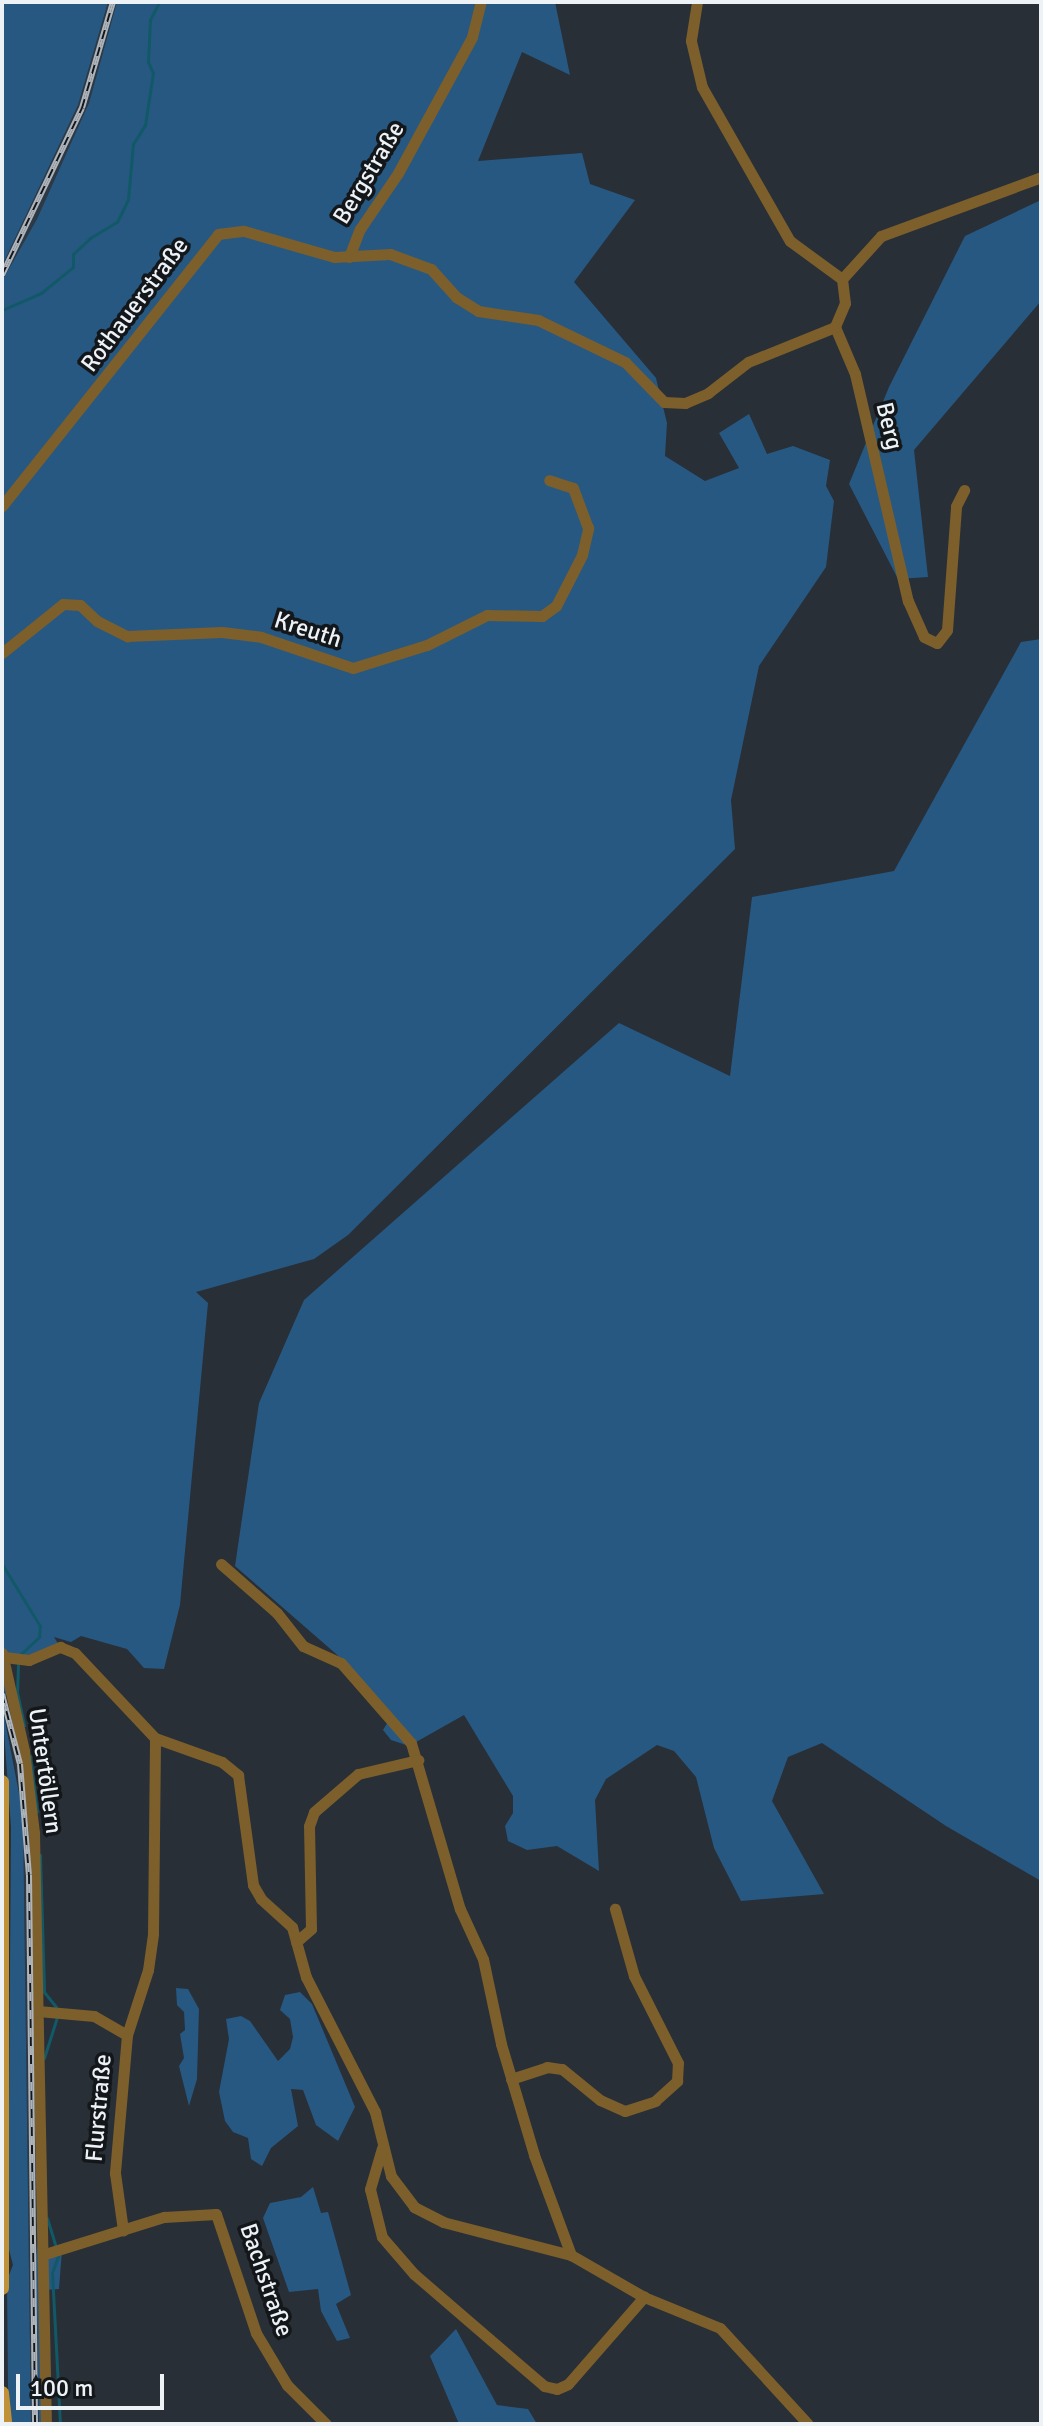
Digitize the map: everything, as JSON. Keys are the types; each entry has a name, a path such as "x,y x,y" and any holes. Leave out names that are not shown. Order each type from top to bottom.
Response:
{"main road":[{"path":"2,1782 2,2288"},
{"path":"2,2393 5,2424"}],"street":[{"name":"Bergstraße","path":"481,2 472,37 398,173 360,229 349,257 390,254 431,269 456,297 478,311 538,320 625,362 664,402 685,403 708,393 748,362 835,327"},
{"path":"697,2 691,41 702,87 790,241 804,256 842,279"},
{"path":"835,327 845,303 842,279 881,236 1041,177"},
{"name":"Rothauerstraße","path":"2,506 218,234 244,231 298,250 349,257"},
{"name":"Berg","path":"835,327 855,374 908,601 924,637 937,643 947,630 956,506 964,490"},
{"name":"Kreuth","path":"2,653 63,604 80,605 97,621 127,636 222,632 261,637 353,668 427,645 487,615 542,616 556,606 582,555 588,528 573,488 549,480"},
{"path":"221,1564 277,1613 303,1646 341,1663 397,1723 418,1760 460,1909 483,1959 511,2079 571,2255"},
{"path":"3,1655 29,1660 60,1647 75,1653 155,1738 222,1762 238,1775 253,1885 266,1905 287,1919 306,1977 375,2112 382,2148 396,2186 425,2214 571,2255 644,2297 727,2333 808,2424"},
{"name":"Untertöllern","path":"3,1655 32,1797 45,2254 46,2424"},
{"path":"127,2035 153,1933 155,1738"},
{"path":"296,1942 311,1929 309,1826 314,1812 358,1774 418,1760"},
{"path":"511,2079 547,2067 562,2069 600,2100 625,2111 655,2101 677,2081 678,2063 634,1976 615,1909"},
{"name":"Flurstraße","path":"38,2011 94,2016 127,2035 115,2173 123,2230"},
{"path":"382,2148 370,2189 382,2237 414,2274 550,2389 568,2384 644,2297"},
{"name":"Bachstraße","path":"45,2254 164,2217 216,2214 256,2333 287,2385 326,2424"}],"shaded area":[{"path":"2,2 108,2 78,105 2,266"},
{"path":"108,2 117,2 89,103 37,219 2,281 2,266 78,105"},
{"path":"117,2 555,2 570,75 522,52 478,161 582,153 590,184 635,200 574,282 656,378 667,423 665,456 705,481 739,468 719,433 749,414 767,454 793,446 830,460 826,486 834,501 826,567 759,666 731,800 735,849 348,1235 314,1259 196,1292 208,1303 180,1605 164,1669 144,1668 127,1649 81,1636 71,1642 54,1637 60,1647 37,1659 5,1657 6,1697 2,1685 2,281 37,219 89,103"},
{"path":"1041,200 1041,301 914,450 928,577 898,579 849,484 889,387 965,236"},
{"path":"1041,639 1041,1881 946,1826 822,1743 788,1757 772,1801 824,1894 741,1901 714,1848 696,1777 674,1751 657,1745 606,1779 595,1800 599,1871 557,1846 527,1850 508,1841 505,1826 513,1813 513,1796 464,1715 409,1746 391,1740 383,1730 389,1720 351,1667 235,1566 259,1403 304,1300 619,1023 730,1076 752,897 894,871 1021,642"},
{"path":"2,1685 32,1797 39,2424 31,2424 23,1814"},
{"path":"2,1705 23,1814 31,2424 11,2424 8,2387 7,2280 13,2265 8,2246 11,1827"},
{"path":"176,1988 188,1989 199,2009 197,2079 189,2106 179,2066 184,2058 180,2034 185,2030 184,2012 177,2005"},
{"path":"300,1992 312,2004 355,2107 338,2141 316,2125 303,2090 291,2089 298,2126 271,2148 262,2166 251,2159 248,2138 233,2132 225,2121 219,2092 229,2039 226,2019 241,2016 250,2021 278,2061 290,2049 293,2037 290,2019 280,2010 285,1995"},
{"path":"313,2187 321,2213 328,2212 351,2295 336,2304 350,2338 337,2341 321,2311 318,2289 289,2292 263,2218 270,2203 301,2197"},
{"path":"41,2220 45,2254 62,2250 59,2289 45,2290 46,2424 39,2424 36,2256"},
{"path":"456,2329 497,2405 528,2409 537,2424 459,2424 430,2356"}],"waterway":[{"path":"2,310 41,293 73,267 73,254 90,238 117,222 128,199 133,144 145,125 153,73 148,62 150,20 159,2"},
{"path":"2,1564 40,1626 39,1637 21,1654"},
{"path":"18,1665 17,1692 24,1725"},
{"path":"30,1756 37,1812"},
{"path":"40,1855 44,1992 56,2007"},
{"path":"44,2058 57,2017"},
{"path":"47,2218 56,2248"},
{"path":"53,2270 58,2256"},
{"path":"52,2272 60,2424"}],"railway":[{"path":"2,275 82,108 113,2"},
{"path":"2,1694 20,1764 29,1875 35,2424"}]}
